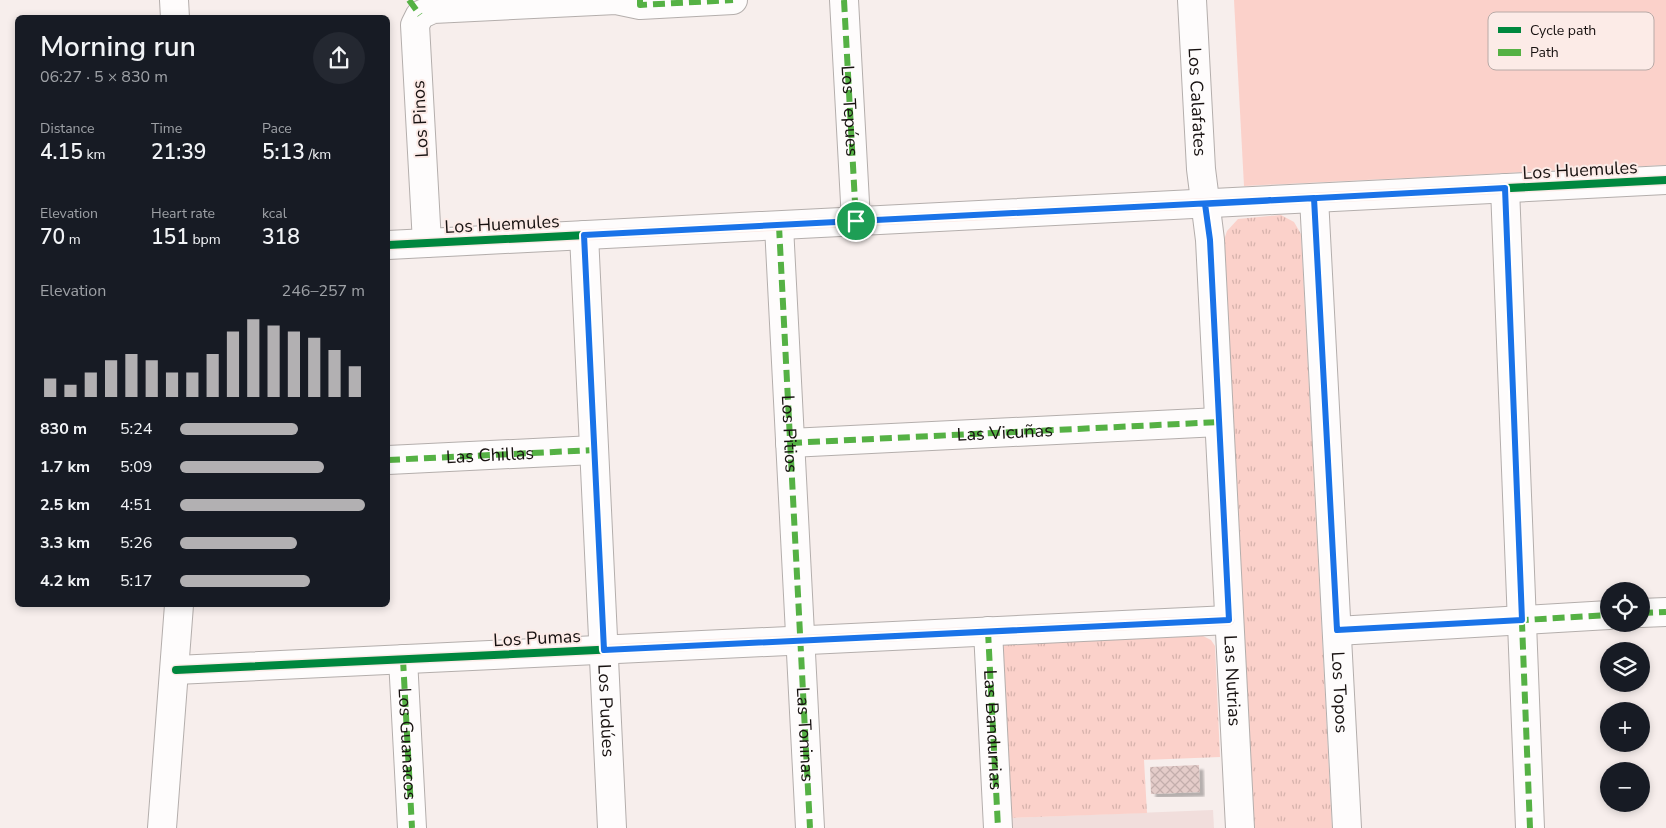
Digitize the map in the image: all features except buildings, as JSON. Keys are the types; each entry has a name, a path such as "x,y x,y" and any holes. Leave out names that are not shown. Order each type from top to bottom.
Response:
{"street":[{"path":"174,0 175,15"},
{"path":"414,7 433,9 616,0 640,2 733,0"},
{"name":"Los Tepúes","path":"844,0 856,221"},
{"name":"Los Calafates","path":"1192,0 1201,168 1205,204"},
{"name":"Los Pinos","path":"414,7 427,243"},
{"name":"Los Huemules","path":"390,245 1666,180"},
{"path":"1505,188 1530,828"},
{"name":"Los Topos","path":"1314,198 1347,828"},
{"name":"Las Nutrias","path":"1205,204 1210,240 1240,828"},
{"name":"Los Pitios","path":"779,226 800,640"},
{"name":"Los Pudúes","path":"584,235 612,828"},
{"name":"Las Vicuñas","path":"790,443 1219,422"},
{"name":"Las Chillas","path":"390,460 594,450"},
{"path":"162,828 176,670 179,607"},
{"path":"1650,613 1666,612"},
{"path":"1337,630 1600,616"},
{"name":"Los Pumas","path":"176,670 1229,620"},
{"name":"Las Bandurrias","path":"988,632 998,828"},
{"name":"Las Toninas","path":"800,640 810,828"},
{"name":"Los Guanacos","path":"402,659 412,828"}],"shaded area":[{"path":"1213,810 1214,828 1008,828 1008,818"}],"green space":[{"path":"1234,0 1666,0 1666,165 1244,186"},
{"path":"1281,215 1294,222 1301,234 1332,828 1254,828 1224,240 1227,231 1238,219"},
{"path":"1203,636 1211,640 1215,646 1220,757 1144,760 1147,813 1008,818 1001,647 1008,644"}],"marked path":[{"path":"409,0 420,15"},
{"path":"640,0 640,5 733,0"},
{"path":"844,0 856,221"},
{"path":"1505,188 1530,828"},
{"path":"779,226 810,828"},
{"path":"790,443 1219,422"},
{"path":"390,460 594,450"},
{"path":"1650,613 1666,612"},
{"path":"1337,631 1600,616"},
{"path":"988,631 998,828"},
{"path":"403,659 412,828"}],"cycle path":[{"path":"390,245 1666,180"},
{"path":"176,670 1229,620"}],"route":[{"path":"856,221 584,235 604,650 1229,620 1210,240 1205,204 1314,198 1505,188 1522,620 1337,630 1314,198 856,221"}]}
